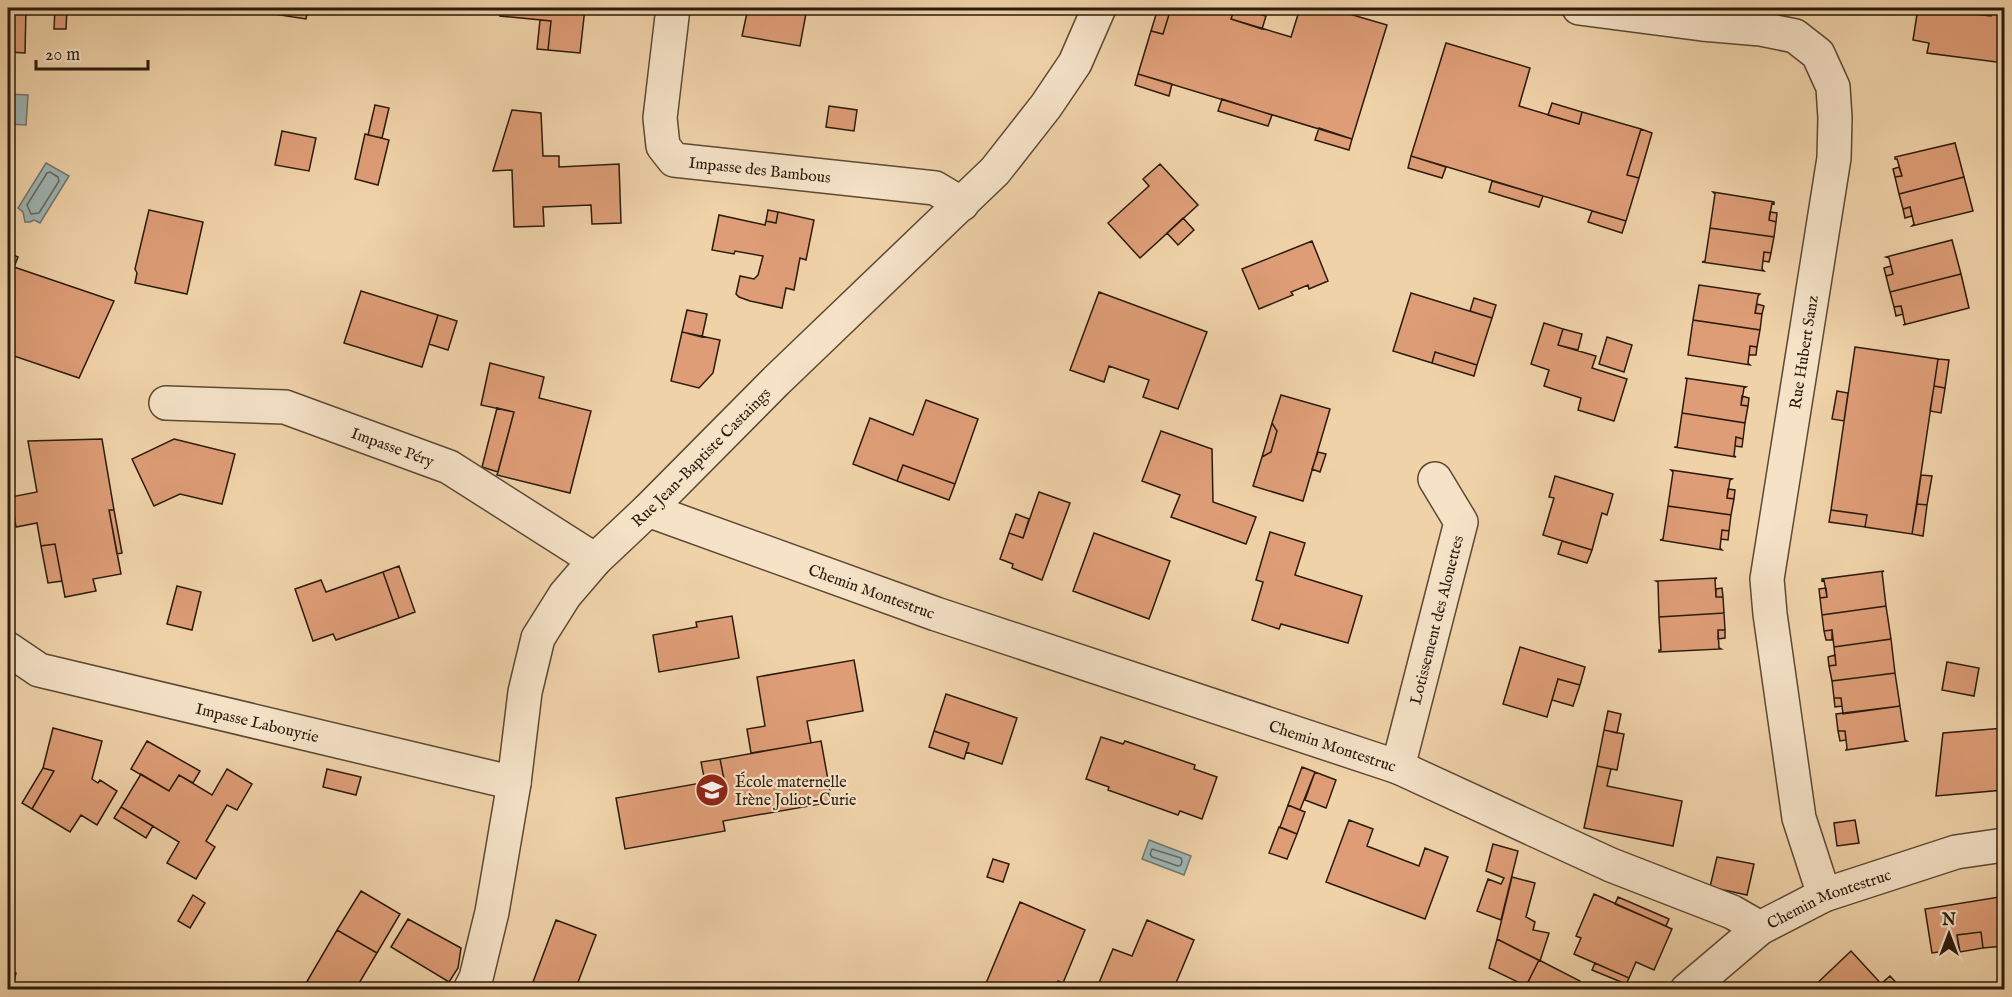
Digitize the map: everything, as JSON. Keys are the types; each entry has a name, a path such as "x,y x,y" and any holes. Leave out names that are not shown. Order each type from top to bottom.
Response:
{"street":[{"name":"Impasse des Bambous","path":"673,8 660,118 663,146 674,160 935,188 962,204"},
{"name":"Rue Jean-Baptiste Castaings","path":"470,990 476,978 492,912 514,783 525,692 538,639 565,595 595,560 776,381 995,171 1046,106 1074,63 1099,8"},
{"name":"Rue Hubert Sanz","path":"1579,8 1761,29 1795,36 1818,54 1833,87 1834,158 1767,579 1799,818 1824,896"},
{"name":"Impasse Péry","path":"166,403 285,407 406,451 449,467 595,560"},
{"name":"Lotissement des Alouettes","path":"1398,767 1461,522 1435,479"},
{"name":"Chemin Montestruc","path":"648,510 936,614 1398,767 1611,865 1732,912 1760,928 1824,896 1956,852 2004,845"},
{"name":"Impasse Labouyrie","path":"8,649 39,670 514,783"},
{"path":"1687,990 1760,928"}],"water":[{"path":"8,94 28,95 26,125 8,124"},
{"path":"46,163 69,176 40,223 34,220 25,222 23,212 18,208"},
{"path":"1149,840 1191,856 1184,875 1142,859"}],"building":[{"path":"8,8 26,8 25,53 8,52"},
{"path":"55,8 67,8 66,29 54,29"},
{"path":"234,8 308,8 306,19"},
{"path":"501,8 585,8 580,53 548,50 551,21 500,16"},
{"path":"748,8 807,8 800,46 742,36"},
{"path":"1158,8 1171,8 1163,34 1151,31"},
{"path":"1171,8 1235,8 1231,19 1291,37 1300,8 1329,8 1387,25 1352,139 1138,74 1151,31 1163,34"},
{"path":"1235,8 1266,16 1262,29 1231,19"},
{"path":"1788,8 1788,11 1765,9"},
{"path":"1918,8 1991,16 1992,8 2004,8 2004,63 1927,53 1929,43 1913,40"},
{"path":"540,20 551,21 548,50 537,49"},
{"path":"1446,43 1530,68 1519,106 1579,124 1582,112 1641,129 1627,175 1639,178 1626,221 1411,156"},
{"path":"1138,74 1172,84 1169,96 1135,85"},
{"path":"1222,99 1272,115 1268,126 1218,111"},
{"path":"1552,103 1582,112 1579,124 1548,115"},
{"path":"375,105 389,108 382,138 368,135"},
{"path":"829,106 857,110 854,131 826,127"},
{"path":"512,110 541,113 543,156 559,156 559,167 619,164 621,223 592,224 591,205 543,207 544,226 514,227 512,170 493,171"},
{"path":"1319,128 1352,139 1349,150 1315,140"},
{"path":"1641,129 1652,133 1639,178 1627,175"},
{"path":"282,131 316,138 309,171 275,165"},
{"path":"365,134 389,140 378,185 355,179"},
{"path":"1955,143 1964,177 1899,194 1895,177 1902,176 1895,157"},
{"path":"1411,156 1446,167 1442,178 1408,168"},
{"path":"1160,164 1198,205 1140,258 1108,223 1149,186 1143,179"},
{"path":"1899,167 1902,176 1895,177 1893,169"},
{"path":"1964,177 1973,211 1912,226 1914,224 1910,207 1903,209 1899,194"},
{"path":"1492,181 1543,196 1539,207 1489,192"},
{"path":"1713,192 1774,202 1769,220 1776,222 1774,237 1710,228 1715,194"},
{"path":"1910,207 1912,216 1905,218 1903,209"},
{"path":"149,210 203,222 187,294 135,283 137,273 135,269"},
{"path":"768,210 778,212 776,223 766,221"},
{"path":"1592,211 1626,221 1622,233 1588,222"},
{"path":"778,212 814,220 806,260 800,258 794,290 786,288 782,308 750,301 736,294 740,276 754,279 758,275 763,256 712,250 719,215 765,225 766,221 776,223"},
{"path":"1770,212 1777,213 1776,222 1769,220"},
{"path":"1183,218 1194,230 1178,245 1167,233"},
{"path":"1710,228 1774,237 1771,253 1764,252 1762,269 1764,271 1702,262 1705,261"},
{"path":"1952,240 1961,274 1890,292 1886,276 1893,274 1889,258 1886,257"},
{"path":"1312,241 1328,281 1309,289 1308,285 1291,292 1293,295 1259,309 1242,269"},
{"path":"1764,252 1771,253 1769,262 1763,261"},
{"path":"8,253 18,257 14,267 114,301 79,378 8,354"},
{"path":"1891,266 1893,274 1886,276 1884,268"},
{"path":"1961,274 1969,308 1903,325 1905,324 1901,306 1894,307 1890,292"},
{"path":"1699,285 1760,294 1755,313 1762,314 1760,330 1693,320"},
{"path":"361,291 438,315 422,367 344,343"},
{"path":"1099,292 1207,332 1178,409 1143,397 1149,380 1109,366 1104,382 1070,370"},
{"path":"1411,293 1492,318 1477,365 1435,352 1432,363 1393,351"},
{"path":"1474,298 1496,305 1492,318 1470,311"},
{"path":"1757,304 1764,306 1762,314 1755,313"},
{"path":"1901,306 1903,314 1896,316 1894,307"},
{"path":"687,310 707,314 702,337 682,332"},
{"path":"438,315 457,321 448,350 429,344"},
{"path":"1693,320 1760,330 1757,347 1750,346 1748,363 1750,365 1688,355"},
{"path":"1544,323 1563,329 1558,345 1596,356 1592,368 1627,379 1614,421 1578,410 1581,398 1544,386 1549,370 1531,364"},
{"path":"1563,329 1582,334 1578,350 1558,345"},
{"path":"682,332 720,340 713,373 699,388 671,381"},
{"path":"1607,337 1632,345 1624,372 1599,364"},
{"path":"1750,346 1757,347 1756,355 1749,355"},
{"path":"1855,347 1938,359 1912,534 1865,527 1867,515 1831,510"},
{"path":"1435,352 1477,365 1474,376 1432,363"},
{"path":"1938,359 1949,360 1945,388 1934,386"},
{"path":"490,363 544,377 539,398 591,411 570,493 497,475 514,412 481,405"},
{"path":"1685,378 1746,387 1741,405 1748,406 1745,423 1682,413 1687,379"},
{"path":"1934,386 1945,388 1941,413 1930,411"},
{"path":"1837,391 1848,393 1844,421 1832,419"},
{"path":"1281,395 1330,409 1303,501 1253,486 1262,457 1271,452 1277,431 1272,423"},
{"path":"1742,396 1749,398 1748,406 1741,405"},
{"path":"926,400 978,419 955,484 903,465 897,481 853,464 870,418 913,435"},
{"path":"497,408 514,412 498,472 482,467"},
{"path":"1682,413 1745,423 1743,439 1736,437 1734,456 1736,457 1674,447 1677,447"},
{"path":"1272,423 1277,431 1271,452 1262,457"},
{"path":"1161,431 1212,449 1213,502 1256,517 1246,544 1171,517 1180,495 1142,481"},
{"path":"1736,437 1743,439 1742,447 1735,446"},
{"path":"102,439 114,510 109,510 121,574 93,579 96,591 65,597 55,544 41,546 37,523 16,527 11,497 37,492 28,441"},
{"path":"174,439 235,454 222,504 180,494 154,506 132,459"},
{"path":"1318,452 1326,454 1320,472 1312,469"},
{"path":"903,465 955,484 949,500 897,481"},
{"path":"1671,470 1732,479 1727,498 1734,499 1731,515 1668,506 1673,472"},
{"path":"1921,475 1932,476 1927,505 1917,504"},
{"path":"1555,476 1613,494 1607,515 1602,513 1592,550 1543,535 1554,498 1549,497"},
{"path":"1728,489 1735,490 1734,499 1727,498"},
{"path":"1039,492 1070,503 1042,580 1012,568 1013,564 1000,559 1009,533 1023,538"},
{"path":"1917,504 1927,505 1923,536 1912,534"},
{"path":"1668,506 1731,515 1729,531 1722,530 1720,548 1722,550 1660,540 1663,539"},
{"path":"109,510 114,510 122,553 117,554"},
{"path":"1831,510 1867,515 1865,527 1829,522"},
{"path":"1016,514 1029,519 1023,538 1009,533"},
{"path":"1722,530 1729,531 1728,540 1721,539"},
{"path":"1270,532 1305,543 1295,575 1362,596 1348,643 1281,624 1279,629 1252,620 1263,582 1256,580"},
{"path":"1094,533 1170,561 1149,619 1073,591"},
{"path":"1562,541 1592,550 1587,563 1558,554"},
{"path":"55,544 62,581 48,583 41,546"},
{"path":"399,566 415,612 399,618 383,572"},
{"path":"1884,571 1882,572 1886,606 1822,615 1820,598 1827,597 1822,579"},
{"path":"383,572 399,618 336,640 333,634 313,641 295,589 321,580 326,592"},
{"path":"1717,578 1715,579 1716,597 1723,597 1724,613 1659,617 1658,582 1656,581"},
{"path":"177,586 201,592 192,630 167,624"},
{"path":"1722,588 1723,597 1716,597 1716,589"},
{"path":"1826,588 1827,597 1820,598 1819,589"},
{"path":"1886,606 1891,639 1834,647 1832,630 1824,631 1822,615"},
{"path":"1724,613 1725,630 1718,630 1719,648 1721,649 1659,652 1661,650 1659,617"},
{"path":"732,616 739,658 659,672 653,635 697,627 696,622"},
{"path":"1718,630 1725,630 1725,638 1718,639"},
{"path":"1832,630 1832,640 1826,640 1824,631"},
{"path":"1891,639 1895,673 1832,681 1829,666 1836,665 1834,647"},
{"path":"1520,647 1585,667 1580,685 1558,679 1547,717 1503,704"},
{"path":"1835,655 1836,665 1829,666 1828,657"},
{"path":"854,660 863,711 807,721 811,743 751,753 747,729 765,726 757,677"},
{"path":"1947,662 1979,668 1974,696 1942,690"},
{"path":"1895,673 1900,706 1843,714 1841,698 1834,698 1832,681"},
{"path":"1558,679 1580,685 1573,706 1552,700"},
{"path":"946,694 1017,718 1002,764 966,752 969,743 934,731"},
{"path":"1834,698 1841,698 1842,706 1835,707"},
{"path":"1900,706 1907,741 1846,750 1845,731 1838,731 1836,714"},
{"path":"1608,711 1621,714 1617,733 1604,730"},
{"path":"53,728 102,741 92,779 98,783 100,780 117,791 97,825 81,815 70,832 32,809 54,771 43,768"},
{"path":"2004,728 2004,790 1936,796 1943,733"},
{"path":"1604,730 1624,734 1617,770 1597,766"},
{"path":"934,731 969,743 964,759 929,747"},
{"path":"1838,731 1845,731 1846,740 1840,741"},
{"path":"1101,737 1123,744 1125,741 1195,765 1194,769 1217,777 1202,819 1180,811 1178,815 1108,790 1109,787 1086,779"},
{"path":"147,741 200,771 193,783 179,775 169,791 131,769"},
{"path":"821,741 832,802 723,821 725,831 625,849 616,798 724,779 720,759"},
{"path":"720,759 724,779 705,782 701,762"},
{"path":"1597,766 1611,769 1607,786 1682,801 1673,846 1584,828"},
{"path":"1302,767 1315,772 1300,810 1288,805"},
{"path":"43,768 54,771 32,809 22,803"},
{"path":"227,769 252,784 237,810 227,805 206,841 215,847 196,879 167,863 179,842 121,807 141,774 169,791 179,775 212,795"},
{"path":"327,769 361,777 356,795 323,787"},
{"path":"1315,772 1336,780 1326,808 1305,800"},
{"path":"1288,805 1305,812 1297,834 1280,827"},
{"path":"121,807 153,826 146,838 114,818"},
{"path":"1349,820 1373,829 1367,846 1419,866 1425,848 1448,857 1425,919 1326,882"},
{"path":"1855,820 1859,843 1837,846 1834,823"},
{"path":"1279,827 1297,834 1287,859 1269,853"},
{"path":"1493,844 1518,851 1501,920 1477,911 1488,879 1501,884 1504,878 1486,871"},
{"path":"1717,857 1754,864 1747,895 1710,887"},
{"path":"993,859 1009,864 1003,882 987,877"},
{"path":"1512,877 1535,883 1526,917 1535,922 1533,930 1549,933 1540,961 1497,939"},
{"path":"361,891 400,914 377,953 337,930"},
{"path":"1594,894 1672,929 1654,970 1636,962 1629,978 1574,954 1581,938 1576,936"},
{"path":"193,895 205,903 190,928 178,921"},
{"path":"1618,897 1669,919 1666,926 1615,904"},
{"path":"1999,897 2000,900 2004,900 2004,946 1983,948 1981,932 1957,935 1959,949 1932,953 1925,909"},
{"path":"1020,902 1085,930 1063,983 1058,981 1054,990 989,990 984,988"},
{"path":"408,919 461,948 458,968 449,982 391,947"},
{"path":"556,920 596,935 575,990 530,990"},
{"path":"1147,920 1194,940 1173,990 1096,990 1113,949 1132,956"},
{"path":"337,930 377,953 355,990 302,990"},
{"path":"1981,932 1983,948 1960,952 1957,935"},
{"path":"1497,939 1539,960 1526,986 1489,968"},
{"path":"1851,951 1885,988 1883,990 1810,990"},
{"path":"1539,960 1580,981 1575,990 1524,990"},
{"path":"1595,963 1629,978 1626,984 1592,970"},
{"path":"8,971 16,973 12,990 8,990"},
{"path":"1890,976 1903,990 1883,990 1885,988 1882,983"}],"place":[{"name":"École maternelle Irène Joliot-Curie","path":"712,790"}]}
